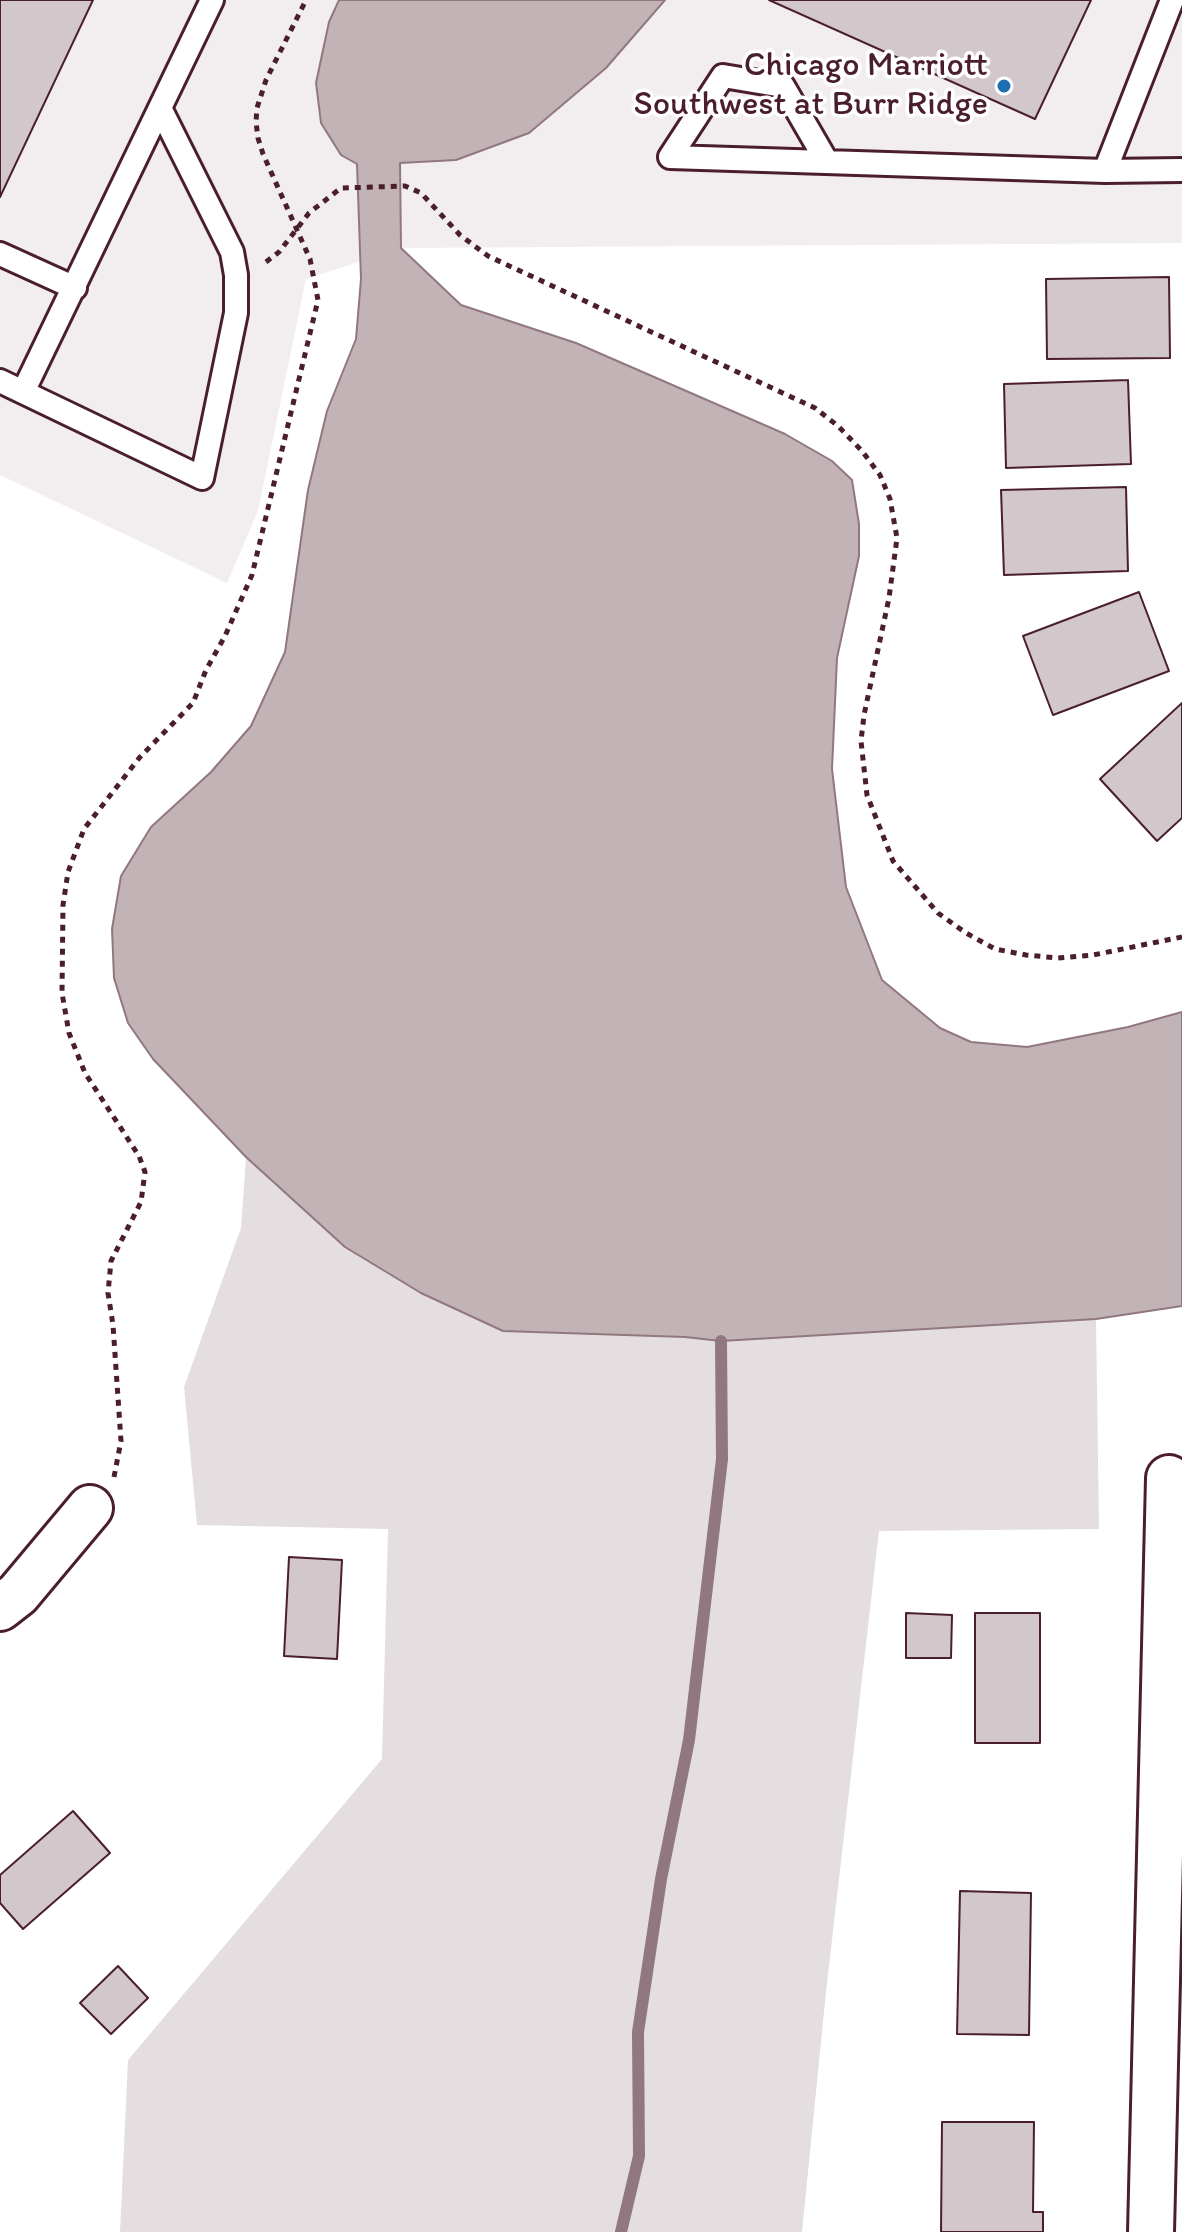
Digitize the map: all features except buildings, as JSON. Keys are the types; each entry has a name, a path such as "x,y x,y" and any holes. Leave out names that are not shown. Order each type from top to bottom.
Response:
{"street":[{"path":"1151,2232 1169,1478"},
{"path":"0,1608 18,1594 90,1508"}],"lane":[{"path":"23,392 212,0"},
{"path":"1105,171 1172,0"},
{"path":"827,162 783,86 723,76 670,157 1105,171 1182,170"},
{"path":"0,381 202,478 236,313 236,275 232,252 161,110"},
{"path":"0,254 75,288"}],"path":[{"path":"90,1508 109,1492 117,1470 121,1441 108,1293 111,1261 141,1202 145,1172 139,1156 85,1073 69,1033 62,993 68,872 84,829 103,803 140,757 193,703 252,575 318,300 312,269 263,154 256,122 266,80 306,0"},
{"path":"236,275 266,262 279,252 309,213 341,188 405,186 421,193 460,235 488,256 815,408 838,426 880,475 890,499 897,538 889,598 861,741 867,795 893,861 913,888 938,913 995,949 1058,958 1093,955 1182,937"}],"shaded area":[{"path":"0,0 1182,0 1182,243 401,248 306,279 258,511 227,583 0,475"},
{"path":"339,0 665,0 606,68 529,133 456,160 400,163 401,248 461,305 576,343 785,434 832,461 852,480 859,524 859,556 837,658 832,769 846,887 882,980 940,1028 971,1042 1027,1047 1128,1027 1182,1012 1182,1306 1096,1319 721,1341 503,1331 421,1293 345,1247 246,1157 153,1059 128,1023 114,978 112,929 121,876 151,827 211,772 251,726 285,652 308,490 327,411 356,339 361,279 357,164 341,155 321,123 316,83 329,22"},
{"path":"246,1157 345,1247 685,1337 721,1341 1096,1319 1099,1529 879,1531 802,2232 120,2232 128,2060 382,1759 388,1529 197,1525 184,1387 241,1228"}],"waterway":[{"path":"621,2232 639,2156 638,2032 661,1879 689,1740 722,1459 721,1341"}],"place":[{"name":"Chicago Marriott Southwest at Burr Ridge","path":"1004,86"}]}
